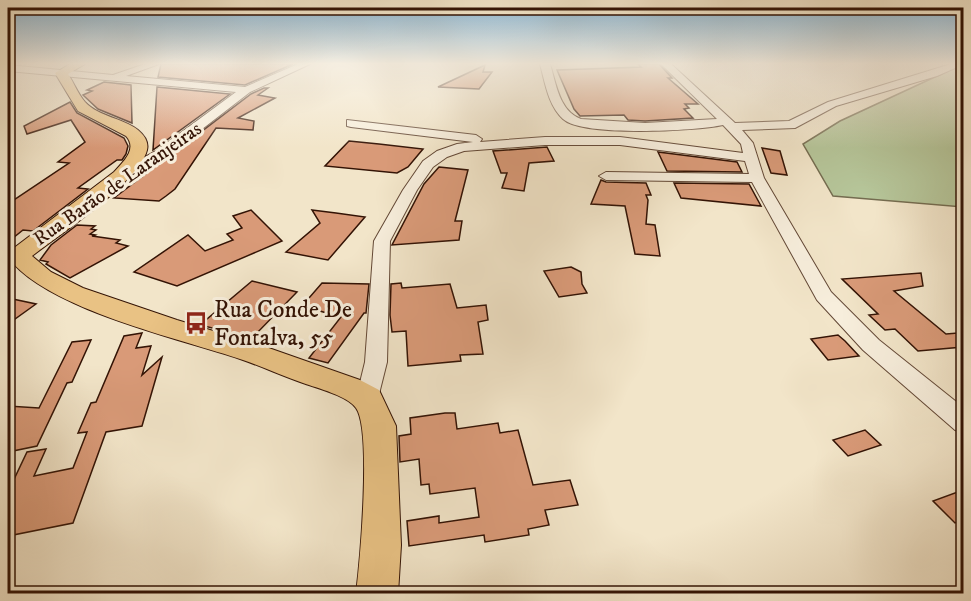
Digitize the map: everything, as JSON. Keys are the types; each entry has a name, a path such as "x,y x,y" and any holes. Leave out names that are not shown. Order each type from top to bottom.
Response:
{"main road":[{"path":"73,92 80,106 141,141 139,154 121,176"},
{"name":"Rua Barão de Laranjeiras","path":"13,256 121,176"},
{"path":"13,256 42,277 74,294 167,327 253,353 349,388 368,399 380,426 381,545 377,594"}],"street":[{"name":"Rua Barão de Laranjeiras","path":"121,176 160,154 243,92"},
{"path":"553,92 568,118 577,123 596,126 791,125 832,104 872,92"},
{"path":"695,92 747,143 757,178 824,296 858,333 963,423"},
{"path":"351,123 472,139 495,145"},
{"path":"368,399 376,362 380,253 387,228 422,172 434,159 462,147 620,141 752,158"},
{"path":"606,176 757,178"}],"green space":[{"path":"902,92 963,92 963,207 833,196 803,144 840,121"}],"building":[{"path":"90,92 131,92 132,123 98,109 83,95"},
{"path":"157,92 230,94 153,150"},
{"path":"262,92 258,95 275,98 238,118 254,121 253,130 216,128 175,189 159,201 114,198 251,94"},
{"path":"567,92 684,92 698,104 685,104 689,108 684,109 693,118 645,121 628,120 624,115 580,116 574,109"},
{"path":"70,102 77,113 124,138 128,146 126,154 122,160 117,160 78,188 88,189 33,231 23,230 8,242 8,204 69,163 58,162 85,142 71,120 27,134 24,126"},
{"path":"349,141 423,149 408,167 397,173 325,166"},
{"path":"547,147 554,161 529,163 524,191 502,188 507,173 501,173 493,151"},
{"path":"762,148 780,151 787,175 771,173"},
{"path":"658,152 737,162 742,172 667,171"},
{"path":"439,167 468,170 455,221 462,221 459,240 392,245 424,184"},
{"path":"601,180 646,183 651,195 646,195 648,200 646,224 655,225 660,256 635,254 625,206 591,204"},
{"path":"674,183 749,184 761,206 681,198"},
{"path":"251,210 282,241 177,286 134,272 188,235 205,251 233,240 227,234 242,228 233,216"},
{"path":"312,210 365,217 328,260 286,252 320,223"},
{"path":"77,225 95,226 91,229 96,230 90,234 95,235 92,236 120,240 116,243 128,246 70,278 46,264 48,262 40,260 51,245"},
{"path":"571,267 581,272 582,284 587,293 559,297 544,271"},
{"path":"921,273 923,286 894,291 946,334 958,333 963,337 963,347 918,351 895,329 885,330 869,315 878,314 842,279"},
{"path":"252,281 297,292 252,338 200,325"},
{"path":"322,283 369,284 366,313 328,363 309,358 341,317 302,306"},
{"path":"401,283 402,288 450,284 457,308 486,305 488,320 478,322 483,354 460,355 461,361 408,366 406,331 392,332 390,315 391,284"},
{"path":"8,298 36,304 8,324"},
{"path":"142,333 136,348 151,346 142,375 162,357 142,426 106,432 73,523 8,536 8,492 27,452 46,449 34,476 73,468 87,432 78,433 91,403 96,402 124,336"},
{"path":"838,335 859,356 828,360 811,339"},
{"path":"91,340 72,382 67,383 37,446 8,452 8,406 39,408 72,342"},
{"path":"455,413 457,429 498,423 500,433 518,430 533,485 570,480 578,505 545,510 549,525 528,529 529,535 485,542 484,535 409,546 407,521 439,516 439,523 479,517 475,488 430,494 429,484 421,485 419,459 400,462 399,436 411,434 410,418"},
{"path":"865,430 881,445 848,456 833,440"},
{"path":"963,490 963,520 955,523 933,501"}],"place":[{"name":"Rua Conde De Fontalva, 55","path":"196,323"}]}
